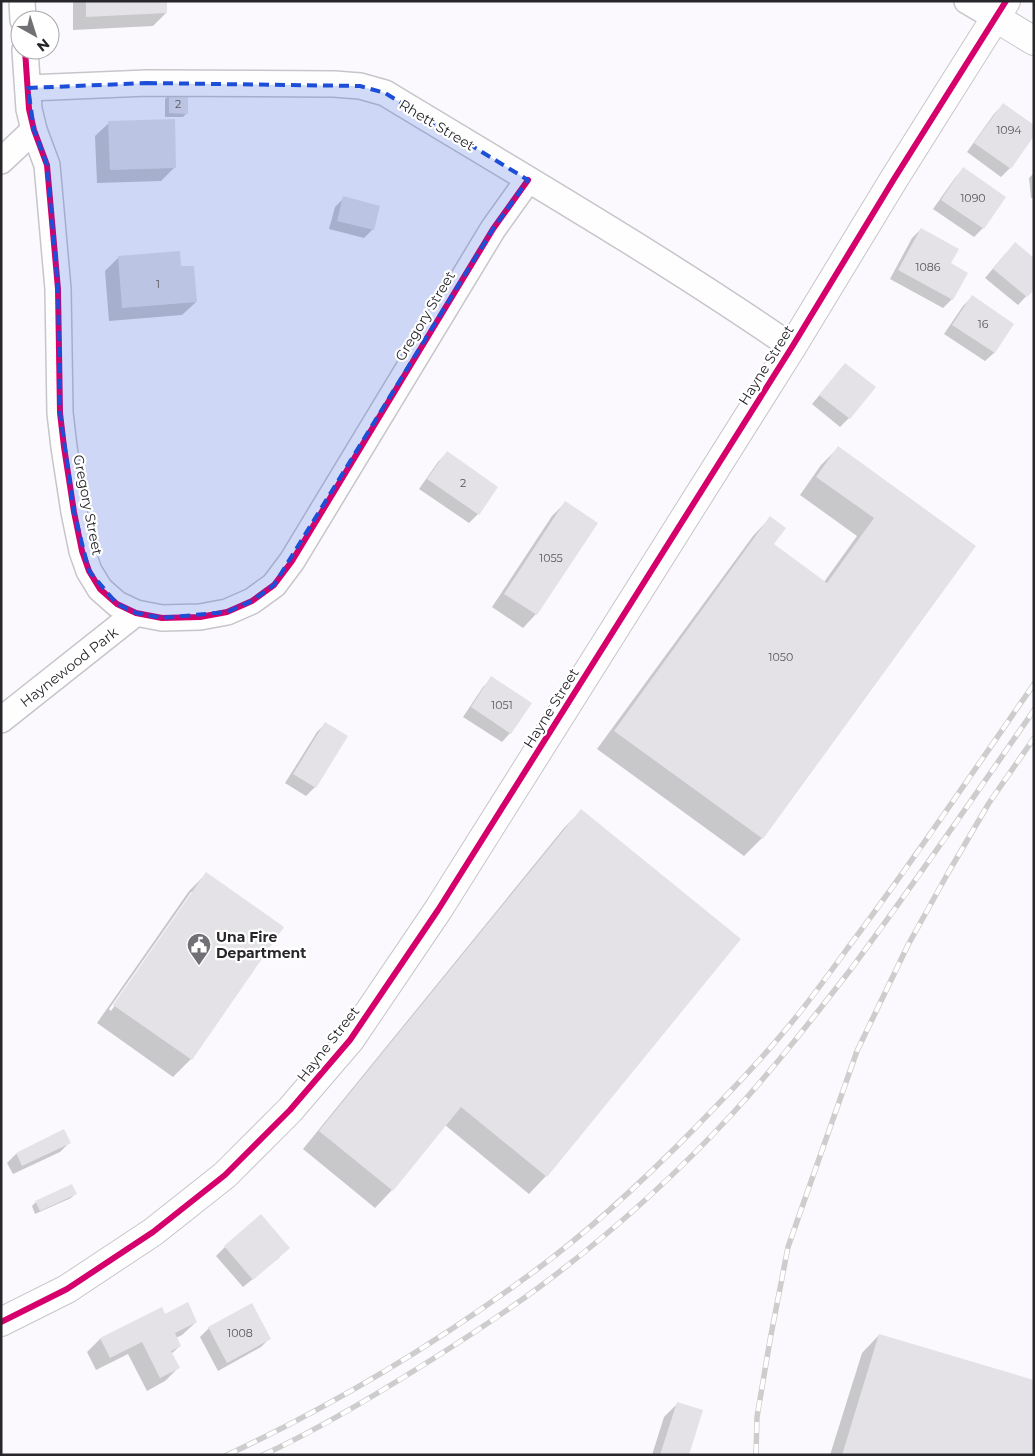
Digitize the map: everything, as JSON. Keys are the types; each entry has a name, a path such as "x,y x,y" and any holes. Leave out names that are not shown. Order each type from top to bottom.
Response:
{"street":[{"path":"966,1 1001,10 1034,41"},
{"name":"Hayne Street","path":"1,1322 67,1289 153,1232 225,1174 290,1110 350,1040 442,903 792,347 894,179 1001,10"},
{"name":"Gregory Street","path":"26,60 29,110 47,165 58,289 60,413 74,512 89,571 100,589 116,604 136,613 162,618 200,616 227,612 252,601 274,585 292,561 493,229 528,180"},
{"name":"Rhett Street","path":"28,88 147,83 324,84 360,86 385,93 621,236 792,347"},
{"path":"1,161 34,130"},
{"name":"Haynewood Park","path":"1,720 136,613"}],"highlighted area":[{"path":"147,83 360,86 385,93 528,180 493,229 274,585 252,601 227,612 162,618 136,613 117,604 89,571 74,512 60,413 58,289 47,165 34,130 28,88"}],"building":[{"path":"86,1 167,1 167,13 86,17"},
{"path":"169,94 188,94 188,114 169,113"},
{"path":"1003,103 1034,125 1034,136 1011,169 974,143"},
{"path":"175,119 176,168 110,170 108,121"},
{"path":"963,167 1006,197 984,229 941,200"},
{"path":"343,196 380,206 374,230 337,221"},
{"path":"921,228 959,249 951,263 968,273 953,300 898,270"},
{"path":"1015,242 1034,258 1034,290 1027,297 993,269"},
{"path":"180,251 181,266 194,266 197,302 122,308 118,256"},
{"path":"972,295 1014,324 995,353 952,325"},
{"path":"845,363 876,387 850,419 819,395"},
{"path":"838,446 976,546 763,839 614,731 770,516 786,528 774,544 827,583 874,518 816,477"},
{"path":"447,451 498,487 479,515 427,479"},
{"path":"565,501 598,523 537,615 504,594"},
{"path":"491,676 532,703 511,734 471,707"},
{"path":"325,722 348,736 316,788 293,774"},
{"path":"581,809 741,939 547,1177 461,1107 393,1191 319,1131"},
{"name":"Una Fire Department","path":"206,872 284,927 192,1060 113,1005"},
{"path":"64,1129 71,1143 22,1166 16,1153"},
{"path":"72,1184 77,1194 40,1211 35,1201"},
{"path":"261,1214 290,1248 253,1280 224,1246"},
{"path":"188,1302 197,1322 175,1333 181,1346 171,1351 180,1368 160,1378 142,1342 110,1358 100,1338 162,1307 165,1314"},
{"path":"252,1303 271,1339 227,1363 208,1327"},
{"path":"879,1334 1034,1380 1034,1455 842,1455"},
{"path":"677,1402 703,1410 689,1455 660,1455"}],"railway":[{"path":"227,1455 305,1416 381,1374 490,1303 570,1243 656,1167 745,1076 781,1036 895,884 1034,684"},
{"path":"263,1455 323,1425 401,1379 509,1309 590,1248 664,1183 733,1113 808,1024 921,873 1034,710"},
{"path":"756,1455 757,1417 788,1247 857,1051 908,945 948,873 989,803 1034,738"}],"cycle path":[{"path":"1,1322 67,1289 153,1232 225,1175 290,1110 350,1040 438,910 792,347 894,179 1006,1"},
{"path":"26,60 29,109 34,130 47,165 58,289 60,413 74,512 82,551 89,571 100,589 117,604 136,613 162,618 200,617 227,612 252,601 274,585 292,561 493,229 528,180"}],"place":[{"name":"Una Fire Department","path":"199,966"}]}
